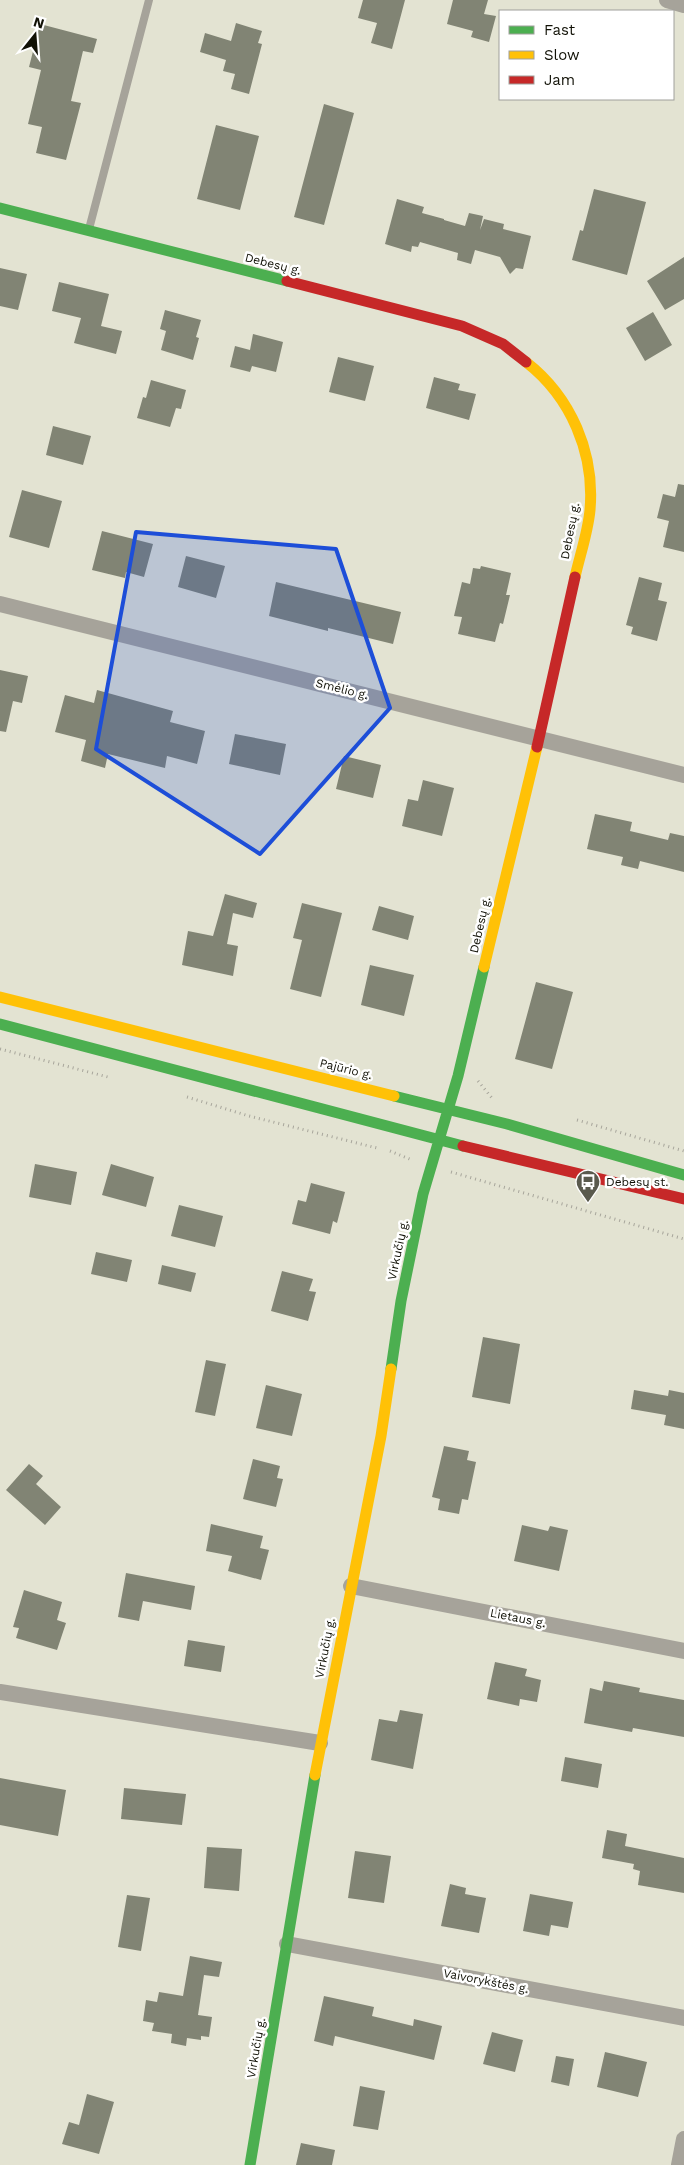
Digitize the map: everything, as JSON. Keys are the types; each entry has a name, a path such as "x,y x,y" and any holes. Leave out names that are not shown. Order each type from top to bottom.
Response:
{"street":[{"path":"667,0 684,5"},
{"name":"Debesų g.","path":"0,208 462,326 503,344 536,370 566,407 582,439 590,469 590,510 539,738 458,1076 438,1140"},
{"name":"Smėlio g.","path":"0,604 684,775"},
{"name":"Pajūrio g.","path":"0,997 448,1108 684,1175"},
{"path":"0,1024 438,1140 684,1200"},
{"name":"Virkučių g.","path":"250,2165 320,1743 381,1436 401,1301 423,1194 438,1140"},
{"name":"Lietaus g.","path":"351,1586 684,1651"},
{"path":"0,1692 320,1743"},
{"name":"Vaivorykštės g.","path":"287,1944 684,2018"},
{"path":"679,2165 684,2139"}],"lane":[{"path":"88,230 149,0"}],"path":[{"path":"0,1049 113,1078"},
{"path":"480,1075 478,1081 486,1093 494,1100"},
{"path":"179,1095 249,1116 390,1151 415,1161"},
{"path":"448,1171 684,1239"}],"highlighted area":[{"path":"136,532 336,549 390,708 260,854 96,749"}],"building":[{"path":"363,0 405,0 392,49 371,43 377,23 358,18"},
{"path":"453,0 488,0 484,14 496,16 489,42 471,37 473,31 447,24"},
{"path":"236,23 262,31 258,43 262,44 249,94 231,89 235,74 223,71 226,60 200,52 205,33 231,41"},
{"path":"40,24 97,39 93,53 83,51 71,101 81,103 66,160 36,153 42,127 28,124 41,70 29,67"},
{"path":"324,104 354,113 324,225 294,217"},
{"path":"216,125 259,136 240,210 197,199"},
{"path":"594,189 646,202 627,275 572,260 580,230 583,231"},
{"path":"397,199 424,207 422,213 465,226 469,213 483,216 480,230 484,219 504,224 503,229 531,236 523,269 516,268 510,274 500,257 475,250 471,264 457,260 458,253 420,242 418,247 412,246 411,252 385,244"},
{"path":"684,257 684,299 665,310 647,281"},
{"path":"0,268 27,274 18,310 0,306"},
{"path":"59,282 109,294 101,326 122,331 116,354 74,343 81,318 52,311"},
{"path":"165,310 201,320 196,337 199,338 193,360 161,350 166,331 160,329"},
{"path":"653,312 672,345 645,361 626,328"},
{"path":"253,334 283,342 276,372 252,366 250,372 230,367 235,346 250,350"},
{"path":"338,357 374,366 365,401 329,392"},
{"path":"434,377 460,384 458,390 476,394 469,420 426,408"},
{"path":"151,380 186,390 181,409 176,408 170,427 137,418 143,397 146,398"},
{"path":"53,426 91,436 83,465 46,455"},
{"path":"678,484 684,485 684,552 663,547 669,521 657,518 663,494 675,497"},
{"path":"22,490 62,501 49,548 9,537"},
{"path":"102,531 153,544 144,577 126,572 125,578 92,570"},
{"path":"186,556 225,566 216,598 178,587"},
{"path":"481,566 511,573 506,595 510,595 503,624 500,623 495,642 458,634 462,617 454,616 462,582 470,584 473,568 480,569"},
{"path":"639,577 662,583 658,600 667,602 657,641 631,634 633,627 626,625"},
{"path":"276,582 401,612 393,644 328,628 328,631 269,616"},
{"path":"0,670 28,676 22,703 13,701 6,732 0,731"},
{"path":"97,690 173,711 170,722 205,731 197,764 167,756 165,768 108,754 105,768 81,761 86,740 55,732 65,695 94,703"},
{"path":"235,734 286,744 280,775 229,764"},
{"path":"344,756 381,765 373,798 336,789"},
{"path":"423,780 454,788 442,836 402,826 408,799 418,801"},
{"path":"595,814 632,822 630,831 668,840 670,833 684,836 684,872 640,861 638,869 621,865 623,857 587,849"},
{"path":"225,894 257,903 253,918 233,913 227,944 238,946 233,976 182,965 188,931 213,936"},
{"path":"302,903 342,913 321,997 290,989 302,940 293,938"},
{"path":"379,906 414,916 408,940 372,930"},
{"path":"370,965 414,975 404,1016 361,1005"},
{"path":"536,982 573,992 552,1069 515,1059"},
{"path":"35,1164 77,1172 71,1205 29,1197"},
{"path":"111,1164 154,1177 146,1207 102,1195"},
{"path":"311,1183 345,1192 337,1223 333,1221 330,1234 292,1224 298,1200 306,1202"},
{"path":"179,1205 223,1216 215,1247 171,1236"},
{"path":"96,1252 132,1260 127,1282 91,1274"},
{"path":"162,1265 196,1273 191,1292 158,1284"},
{"path":"282,1271 313,1279 309,1291 316,1292 308,1321 271,1311"},
{"path":"483,1337 520,1344 510,1404 472,1397"},
{"path":"206,1360 226,1364 215,1416 195,1412"},
{"path":"266,1385 302,1394 292,1436 256,1428"},
{"path":"634,1390 668,1396 669,1390 684,1393 684,1429 664,1425 666,1415 631,1409"},
{"path":"444,1446 469,1451 467,1460 476,1462 468,1500 462,1499 459,1514 438,1510 440,1499 432,1497"},
{"path":"253,1459 280,1466 277,1478 283,1479 276,1507 243,1499"},
{"path":"29,1464 43,1476 36,1484 61,1507 45,1525 6,1490"},
{"path":"211,1524 263,1536 260,1548 269,1550 261,1580 228,1571 232,1556 206,1551"},
{"path":"522,1525 548,1531 550,1526 568,1530 559,1571 514,1561"},
{"path":"126,1573 195,1586 191,1610 143,1601 139,1621 118,1617"},
{"path":"24,1590 62,1602 57,1620 66,1623 57,1650 16,1638 19,1628 13,1627"},
{"path":"188,1640 225,1646 221,1672 184,1666"},
{"path":"495,1662 527,1669 525,1676 541,1680 537,1702 520,1699 519,1706 487,1699"},
{"path":"604,1681 640,1688 639,1692 684,1700 684,1737 633,1728 632,1732 584,1723 590,1688 602,1691"},
{"path":"400,1710 423,1714 413,1769 371,1760 379,1719 397,1722"},
{"path":"565,1757 602,1764 598,1788 561,1781"},
{"path":"0,1778 66,1790 58,1836 0,1825"},
{"path":"124,1788 186,1794 182,1825 121,1819"},
{"path":"607,1830 627,1834 625,1846 684,1858 684,1893 638,1885 640,1871 633,1869 634,1864 602,1858"},
{"path":"207,1847 242,1849 239,1891 204,1888"},
{"path":"355,1851 391,1856 384,1903 348,1898"},
{"path":"450,1884 466,1888 465,1894 486,1898 479,1933 441,1926"},
{"path":"530,1894 573,1902 568,1928 551,1925 549,1936 523,1931"},
{"path":"127,1895 150,1898 141,1951 118,1947"},
{"path":"190,1956 222,1962 219,1977 204,1975 198,2015 212,2017 209,2037 201,2036 201,2040 187,2038 186,2046 171,2043 172,2034 152,2031 154,2023 143,2021 146,2000 157,2002 159,1992 183,1996"},
{"path":"324,1996 374,2007 372,2016 413,2026 414,2019 442,2026 434,2060 335,2036 333,2046 314,2041"},
{"path":"492,2032 523,2040 515,2072 483,2064"},
{"path":"605,2052 647,2062 638,2097 597,2087"},
{"path":"556,2056 574,2059 569,2086 551,2082"},
{"path":"360,2086 385,2091 378,2130 353,2126"},
{"path":"87,2094 114,2102 99,2154 62,2144 69,2122 79,2125"},
{"path":"301,2143 335,2150 332,2165 296,2165"}],"traffic: fast":[{"path":"0,208 287,281"},
{"path":"391,1369 401,1301 423,1194 458,1076 484,967"},
{"path":"0,1024 463,1146"},
{"path":"394,1096 507,1124 684,1175"},
{"path":"250,2165 315,1775"}],"traffic: slow":[{"path":"526,362 556,392 577,428 584,447 591,489 590,510 586,535 575,577"},
{"path":"484,967 537,747"},
{"path":"0,997 394,1096"},
{"path":"315,1775 381,1436 391,1369"}],"traffic: jam":[{"path":"287,281 462,326 503,344 526,362"},
{"path":"537,747 575,577"},
{"path":"463,1146 684,1199"}],"place":[{"name":"Debesų st.","path":"588,1203"}]}
